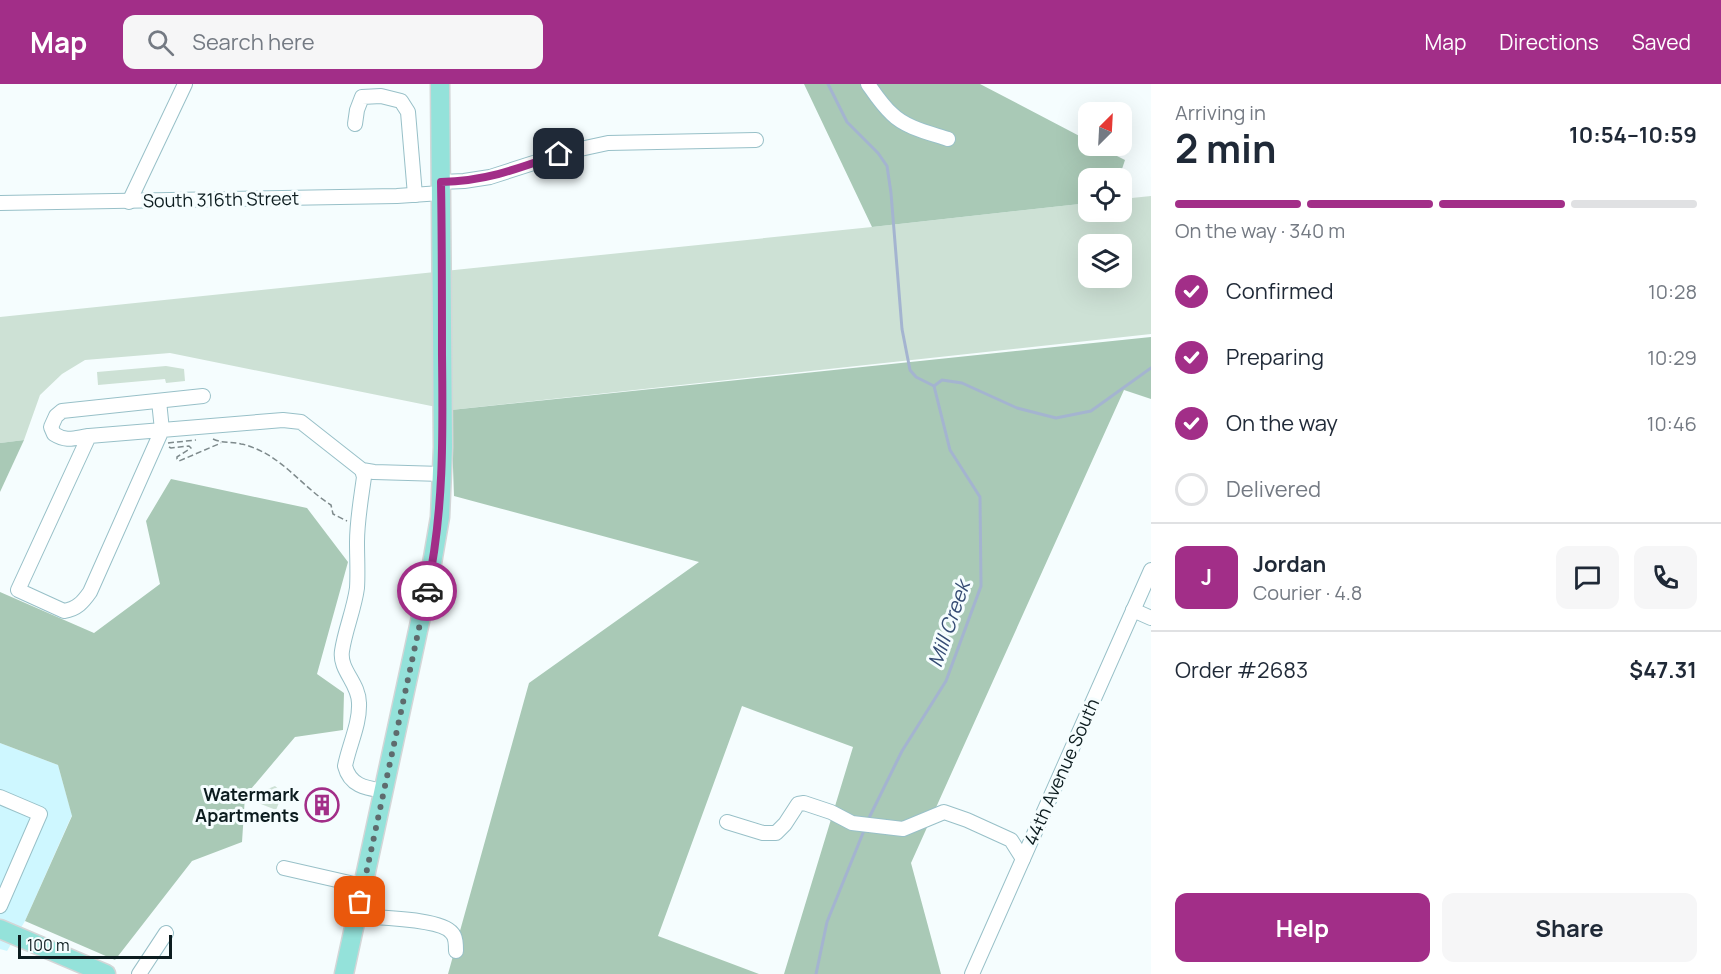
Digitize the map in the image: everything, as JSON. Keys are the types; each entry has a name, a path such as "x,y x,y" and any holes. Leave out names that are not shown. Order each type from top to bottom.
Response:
{"main road":[{"path":"344,974 434,558 440,517 443,435 440,84"},
{"path":"0,929 106,974"}],"street":[{"path":"129,202 185,84"},
{"path":"868,84 893,116 928,133 948,139"},
{"path":"355,124 357,110 363,97 381,96 401,101 408,112 415,195"},
{"name":"South 316th Street","path":"0,203 415,195 464,181 490,177 570,151 608,143 756,140"},
{"path":"203,396 62,411 56,416 51,427 54,434 63,439 292,420 301,422 362,470 442,474"},
{"path":"89,436 18,590 64,610 78,606 90,591 162,444 159,401"},
{"path":"362,470 364,477 357,540 358,573 353,612 342,651 342,660 354,682 359,703 358,717 345,766 353,782 384,791"},
{"name":"44th Avenue South","path":"972,974 1151,570"},
{"path":"1133,610 1151,618"},
{"path":"0,797 40,814 0,906"},
{"path":"727,822 763,833 776,833 798,804 804,803 831,812 852,823 903,829 944,812 968,820 1011,840 1023,859"},
{"path":"285,868 363,886"},
{"path":"357,916 422,921 439,925 452,932 456,951"},
{"path":"139,974 166,933"}],"path":[{"path":"213,438 222,443"},
{"path":"162,444 201,440"},
{"path":"162,444 171,448 189,446 191,448 177,457 179,461 222,443 241,444 265,453 331,505 333,513 344,520 358,523"}],"shaded area":[{"path":"0,743 58,765 72,815 25,921 7,951 0,949"}],"green space":[{"path":"804,84 980,84 1078,135 1078,156 1117,156 1125,160 1122,168 1078,168 1078,204 872,227"},
{"path":"1151,196 1151,334 451,410 170,353 85,360 62,374 40,395 24,440 0,443 0,317 1078,204 1078,222 1132,222 1132,198"},
{"path":"1151,337 1151,399 1124,390 911,863 941,974 784,974 853,747 742,706 658,936 759,974 448,974 529,683 699,562 454,496 451,410"},
{"path":"166,366 184,369 185,381 166,383 165,379 98,385 97,372"},
{"path":"24,440 0,492 0,443"},
{"path":"171,479 307,508 348,562 317,674 344,693 343,730 295,737 245,796 242,842 192,861 115,960 25,921 72,816 58,765 0,743 0,592 94,633 160,584 146,521"},
{"path":"275,786 283,793 276,810 251,800 250,796"}],"waterway":[{"name":"Mill Creek","path":"828,84 847,122 878,153 887,166 902,329 910,370 916,377 934,386 950,450 980,497 981,586 946,681 902,751 867,822"},
{"path":"934,386 942,380 962,383 1017,408 1056,418 1091,411 1151,368"},
{"name":"Mill Creek","path":"816,974 827,922 865,828"}],"way so far":[{"path":"360,902 427,591"}],"place":[{"name":"Watermark Apartments","path":"322,805"}],"route":[{"path":"427,591 440,517 443,447 441,182 490,177 559,154"}]}
